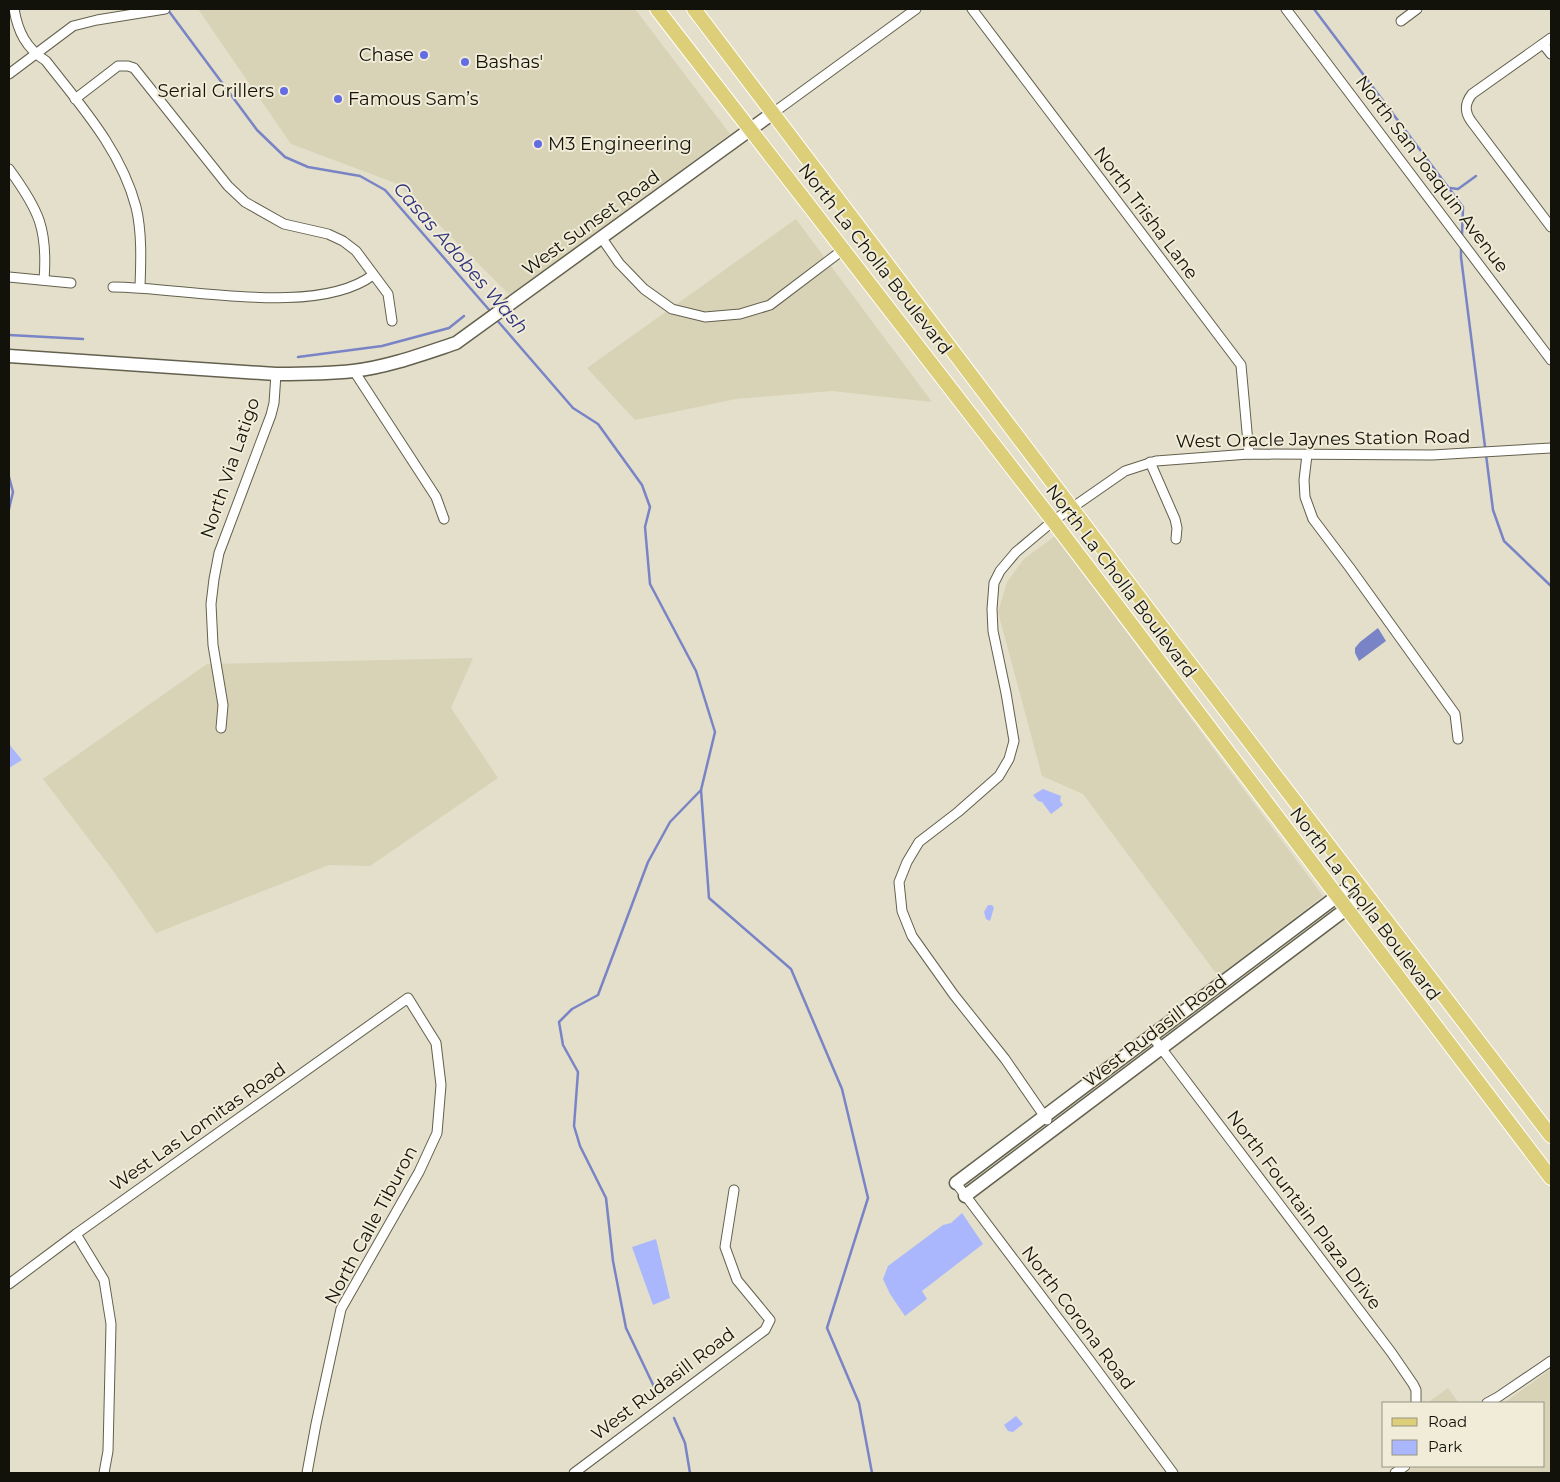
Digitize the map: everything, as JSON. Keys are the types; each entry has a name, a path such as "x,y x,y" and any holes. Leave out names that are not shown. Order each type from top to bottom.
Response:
{"main road":[{"name":"North La Cholla Boulevard","path":"657,9 1053,522 1551,1178"},
{"name":"North La Cholla Boulevard","path":"694,9 1551,1136"}],"street":[{"path":"14,9 26,44 35,54 46,61 112,149 136,207 140,234 140,287"},
{"name":"West Sunset Road","path":"354,371 414,358 456,343 916,9"},
{"name":"North Trisha Lane","path":"972,9 1241,365 1249,454"},
{"name":"North San Joaquin Avenue","path":"1286,9 1551,360"},
{"path":"1401,21 1417,9"},
{"path":"9,74 73,26 97,20 162,10"},
{"path":"1551,54 1547,41 1472,94 1463,108 1551,228"},
{"path":"75,98 126,62 134,68 222,178 245,202 284,224 328,234 343,241 356,251 388,294 392,321"},
{"path":"9,169 26,192 42,226 45,244 44,280"},
{"path":"601,237 619,263 644,289 672,308 705,317 740,314 770,304 844,249"},
{"path":"113,287 140,287 272,298 306,297 351,288 373,275"},
{"path":"9,277 71,283"},
{"path":"9,356 276,374 316,374 354,371 436,497 444,519"},
{"name":"North Via Latigo","path":"221,728 223,705 213,645 211,604 214,579 219,554 271,415 274,403 276,374"},
{"name":"West Oracle Jaynes Station Road","path":"1046,1118 1005,1059 954,995 912,936 902,912 899,882 907,862 919,842 958,812 999,776 1009,760 1014,741 993,631 994,583 1000,571 1016,552 1072,508 1125,471 1150,462 1249,454 1432,455 1551,448"},
{"path":"1307,455 1304,480 1306,497 1313,519 1455,714 1458,739"},
{"path":"1150,462 1168,496 1177,528 1176,539"},
{"name":"West Rudasill Road","path":"956,1183 1046,1118 1356,882"},
{"name":"West Rudasill Road","path":"965,1196 1158,1044 1366,894"},
{"name":"West Las Lomitas Road","path":"9,1284 76,1234 408,998"},
{"name":"North Calle Tiburon","path":"307,1473 341,1309 419,1172 437,1133 441,1085 436,1043 408,998"},
{"name":"North Fountain Plaza Drive","path":"1158,1044 1391,1352 1413,1384 1416,1390 1416,1402"},
{"name":"North Corona Road","path":"956,1183 1173,1473"},
{"name":"West Rudasill Road","path":"574,1473 765,1330 770,1320 737,1280 725,1247 734,1190"},
{"path":"76,1234 104,1280 111,1324 108,1451 104,1473"},
{"path":"1496,1400 1551,1361"}],"shaded area":[{"path":"198,9 635,9 730,134 510,295 398,184 291,144"},
{"path":"796,219 932,402 832,391 736,399 635,420 587,368"},
{"path":"1055,536 1323,896 1218,976 1083,794 1042,776 998,612 1007,582 1024,559"},
{"path":"1378,628 1386,641 1359,661 1355,648"},
{"path":"473,658 451,708 498,778 370,866 329,865 156,933 114,872 43,779 207,664"},
{"path":"1551,1369 1551,1473 1405,1473 1414,1467 1545,1467 1545,1402 1505,1402"},
{"path":"1448,1388 1458,1402 1428,1402"}],"green space":[{"path":"9,744 22,760 9,768"},
{"path":"1043,789 1061,796 1060,801 1063,805 1051,814 1042,802 1038,801 1033,795"},
{"path":"988,905 992,905 994,908 990,921 986,919 984,912"},
{"path":"962,1213 983,1244 922,1291 927,1299 905,1316 890,1294 883,1279 888,1266 943,1225 951,1223"},
{"path":"656,1239 670,1298 653,1305 632,1247"},
{"path":"1016,1416 1023,1424 1013,1432 1008,1431 1004,1425"}],"waterway":[{"path":"1314,9 1463,207 1462,236"},
{"name":"Casas Adobes Wash","path":"168,10 257,130 285,157 308,167 360,176 385,190 491,312"},
{"path":"1450,188 1458,189 1476,176"},
{"path":"1461,247 1493,510 1504,541 1551,586"},
{"path":"298,357 382,346 449,328 464,316"},
{"path":"496,319 573,408 598,424 642,485 650,507 645,527 650,584 696,671 715,732 701,790 670,822 648,862 598,995 572,1009 559,1022 563,1045 578,1072 574,1126 580,1146 606,1198 613,1261 626,1328 658,1395"},
{"path":"9,335 83,339"},
{"path":"9,477 13,492 9,509"},
{"path":"701,790 709,898 791,969 842,1089 868,1198 827,1328 859,1403 872,1473"},
{"path":"674,1418 685,1443 690,1473"}],"place":[{"name":"Chase","path":"424,55"},
{"name":"Bashas'","path":"465,62"},
{"name":"Serial Grillers","path":"284,91"},
{"name":"Famous Sam’s","path":"338,99"},
{"name":"M3 Engineering","path":"538,144"}]}
